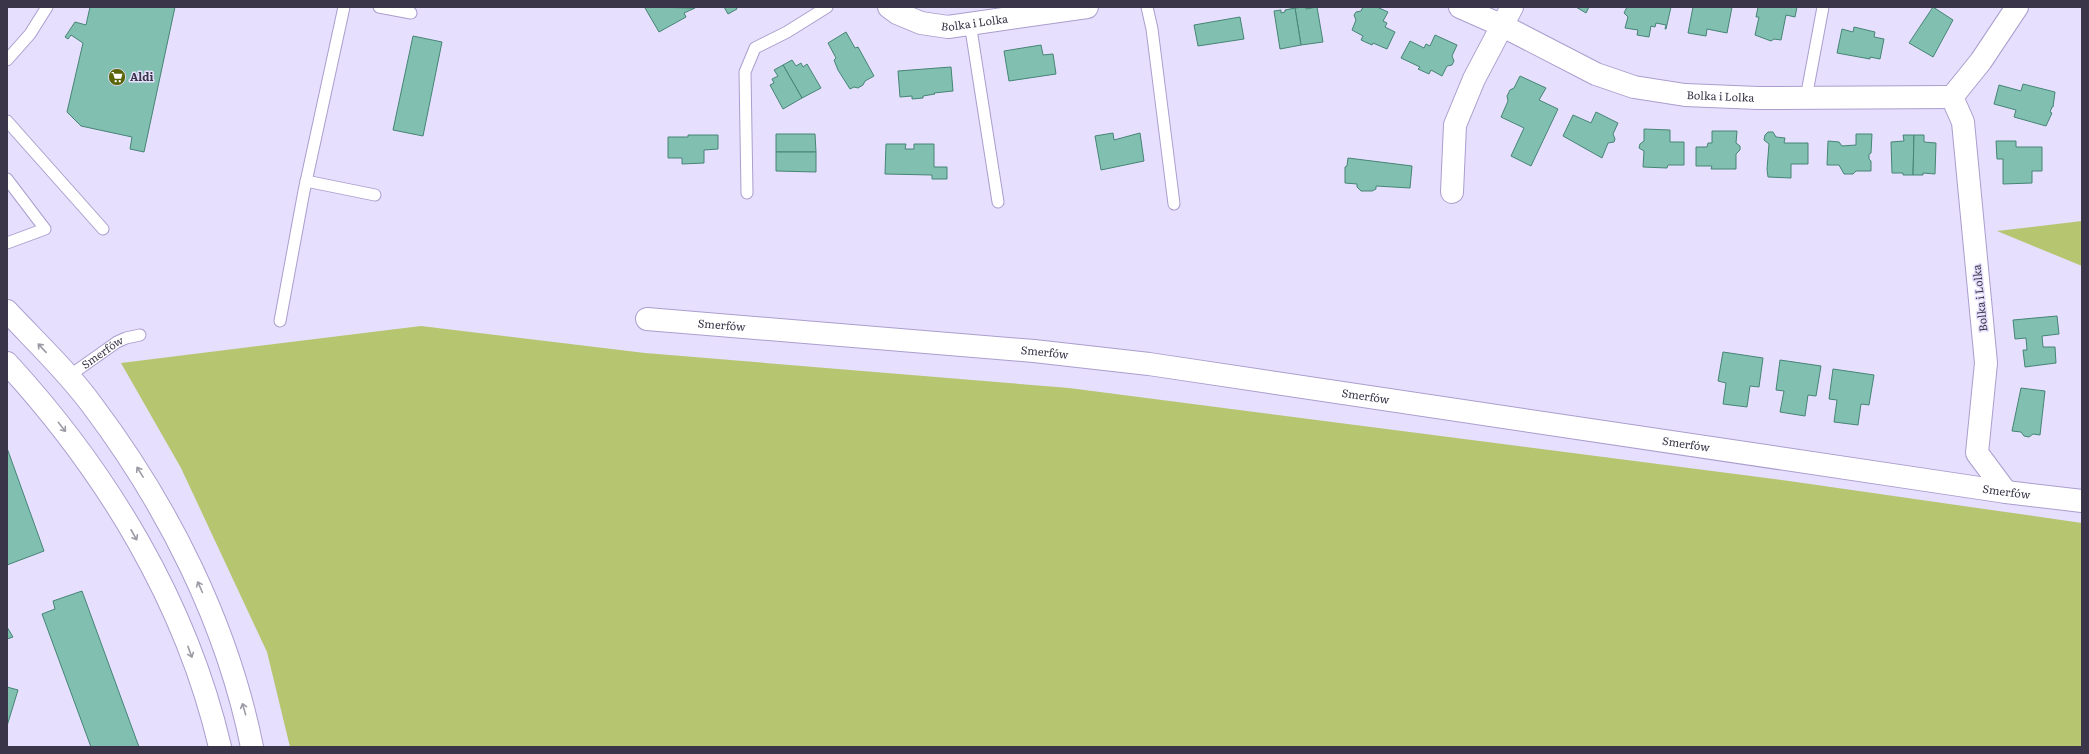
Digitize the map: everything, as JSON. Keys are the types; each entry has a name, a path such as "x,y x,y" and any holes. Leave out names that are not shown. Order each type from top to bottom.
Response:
{"street":[{"name":"Bolka i Lolka","path":"889,7 897,13 921,23 948,27 1087,7"},
{"name":"Bolka i Lolka","path":"1460,7 1508,16 1596,74 1634,87 1686,95 1806,98 1952,97 1963,122 1986,363 1977,453 2006,492"},
{"path":"1952,97 1981,61 2017,7"},
{"path":"1452,192 1455,125 1474,79 1508,16"},
{"path":"7,311 69,376 92,404 136,466 175,534 201,590 232,667 252,747"},
{"name":"Smerfów","path":"647,319 1034,351 1149,364 2006,492 2082,501"},
{"path":"7,363 38,397 86,458 121,511 180,624 203,686 220,747"}],"lane":[{"path":"7,60 30,34 47,7"},
{"path":"280,321 306,181 344,7"},
{"path":"379,7 411,13"},
{"path":"747,193 745,72 755,48 787,32 827,7"},
{"path":"1147,7 1152,29 1174,204"},
{"path":"1806,98 1823,7"},
{"path":"970,23 998,202"},
{"path":"7,121 103,229"},
{"path":"7,179 45,229 7,243"},
{"path":"306,181 376,195"},
{"name":"Smerfów","path":"69,376 117,342 126,338 140,335"}],"green space":[{"path":"2082,221 2082,266 1997,231"},
{"path":"421,326 645,353 1069,388 1789,481 2082,523 2082,747 290,747 267,652 181,468 121,363"}],"building":[{"name":"Aldi","path":"90,7 175,7 144,152 130,149 132,137 81,126 67,112 83,43 71,35 68,39 65,37 75,22 86,25"},
{"path":"724,7 736,7 737,9 728,14"},
{"path":"1305,7 1306,9 1317,7 1323,42 1301,45 1295,8"},
{"path":"1363,7 1377,7 1388,12 1383,21 1387,23 1385,27 1395,32 1387,49 1361,40 1363,36 1352,30 1356,20 1354,15 1356,12 1361,11"},
{"path":"1576,7 1589,7 1586,13"},
{"path":"1627,7 1671,7 1666,29 1666,25 1656,23 1655,27 1651,26 1649,37 1637,35 1638,30 1625,28 1628,17 1624,13"},
{"path":"1693,7 1732,7 1727,33 1707,29 1706,36 1688,33"},
{"path":"1758,7 1797,7 1795,17 1786,15 1781,40 1774,39 1771,41 1755,35 1759,17 1756,17"},
{"path":"1933,7 1953,20 1933,57 1909,43"},
{"path":"645,8 695,8 684,13 686,17 659,32"},
{"path":"1295,8 1301,45 1280,49 1274,11 1281,10 1281,13 1285,12 1285,10"},
{"path":"1240,17 1244,39 1198,46 1194,25"},
{"path":"1854,27 1875,32 1874,37 1884,39 1880,59 1870,57 1870,59 1837,53 1842,29 1853,32"},
{"path":"846,32 855,48 858,47 874,76 865,81 863,85 858,88 854,87 850,89 838,70 834,60 836,58 828,43"},
{"path":"1435,35 1457,45 1452,56 1454,61 1452,65 1447,66 1442,76 1431,70 1429,74 1418,69 1420,67 1401,58 1410,41 1424,48 1426,44 1430,46"},
{"path":"413,36 442,42 423,136 393,130"},
{"path":"1041,45 1043,55 1053,54 1056,74 1009,81 1004,51"},
{"path":"792,60 796,66 801,63 803,67 807,64 821,88 802,98 783,65"},
{"path":"783,65 802,98 783,109 770,85 774,83 772,79 778,76 774,70"},
{"path":"951,67 953,91 934,93 935,94 923,96 923,98 912,99 912,96 900,97 898,71"},
{"path":"1520,76 1546,88 1539,100 1558,109 1531,166 1511,156 1524,128 1501,117 1508,101 1507,96 1510,90 1514,88"},
{"path":"2023,84 2055,92 2053,107 2050,112 2052,113 2046,126 2014,117 2016,110 1994,104 1999,85 2021,91"},
{"path":"1596,112 1618,123 1613,134 1615,139 1614,142 1608,143 1602,158 1563,136 1573,115 1591,123"},
{"path":"1644,129 1670,130 1670,142 1684,142 1684,165 1668,165 1667,168 1643,167 1644,151 1639,148 1640,144 1644,141"},
{"path":"1712,131 1737,131 1736,143 1740,146 1740,150 1736,154 1736,169 1711,169 1712,166 1696,166 1696,147 1707,147 1708,143 1712,143"},
{"path":"1768,132 1773,132 1776,137 1785,138 1784,143 1808,143 1808,164 1791,164 1791,178 1768,177 1767,169 1769,144 1764,140 1765,135"},
{"path":"1113,133 1114,140 1140,133 1144,161 1101,170 1095,136"},
{"path":"776,134 815,134 816,152 776,152"},
{"path":"1856,134 1872,134 1871,153 1869,154 1871,171 1856,171 1853,174 1844,174 1839,165 1827,165 1828,141 1839,142 1842,146 1856,145"},
{"path":"688,135 718,135 718,149 704,150 704,163 682,164 682,158 668,158 668,137 688,137"},
{"path":"1903,135 1914,135 1913,175 1892,173 1891,142 1904,141"},
{"path":"1914,135 1924,135 1924,142 1936,143 1935,174 1923,173 1923,175 1913,175"},
{"path":"1996,141 2016,141 2016,147 2042,147 2042,171 2032,171 2032,183 2003,184 2003,159 1997,159"},
{"path":"886,144 906,144 905,149 914,149 914,144 934,144 934,167 947,167 947,179 932,179 932,175 885,174"},
{"path":"776,152 816,152 816,172 776,171"},
{"path":"1348,158 1412,166 1410,188 1376,186 1376,189 1372,191 1361,191 1357,187 1357,184 1345,183 1345,167 1347,166"},
{"path":"2057,316 2059,334 2042,336 2043,347 2055,347 2056,363 2025,367 2023,350 2027,350 2026,338 2015,339 2013,320"},
{"path":"1723,352 1763,358 1759,387 1750,386 1747,407 1723,404 1726,383 1718,381"},
{"path":"1780,360 1821,366 1816,396 1808,395 1805,416 1780,412 1784,391 1776,390"},
{"path":"1833,369 1874,375 1869,405 1861,404 1858,425 1834,422 1837,400 1829,399"},
{"path":"2021,388 2045,391 2040,435 2033,434 2029,437 2024,436 2021,432 2012,431"},
{"path":"7,448 44,551 7,565"},
{"path":"82,591 139,747 91,747 42,614 55,609 53,601"},
{"path":"7,627 13,637 7,639"},
{"path":"7,687 18,690 7,726"}],"place":[{"name":"Aldi","path":"117,77"}]}
